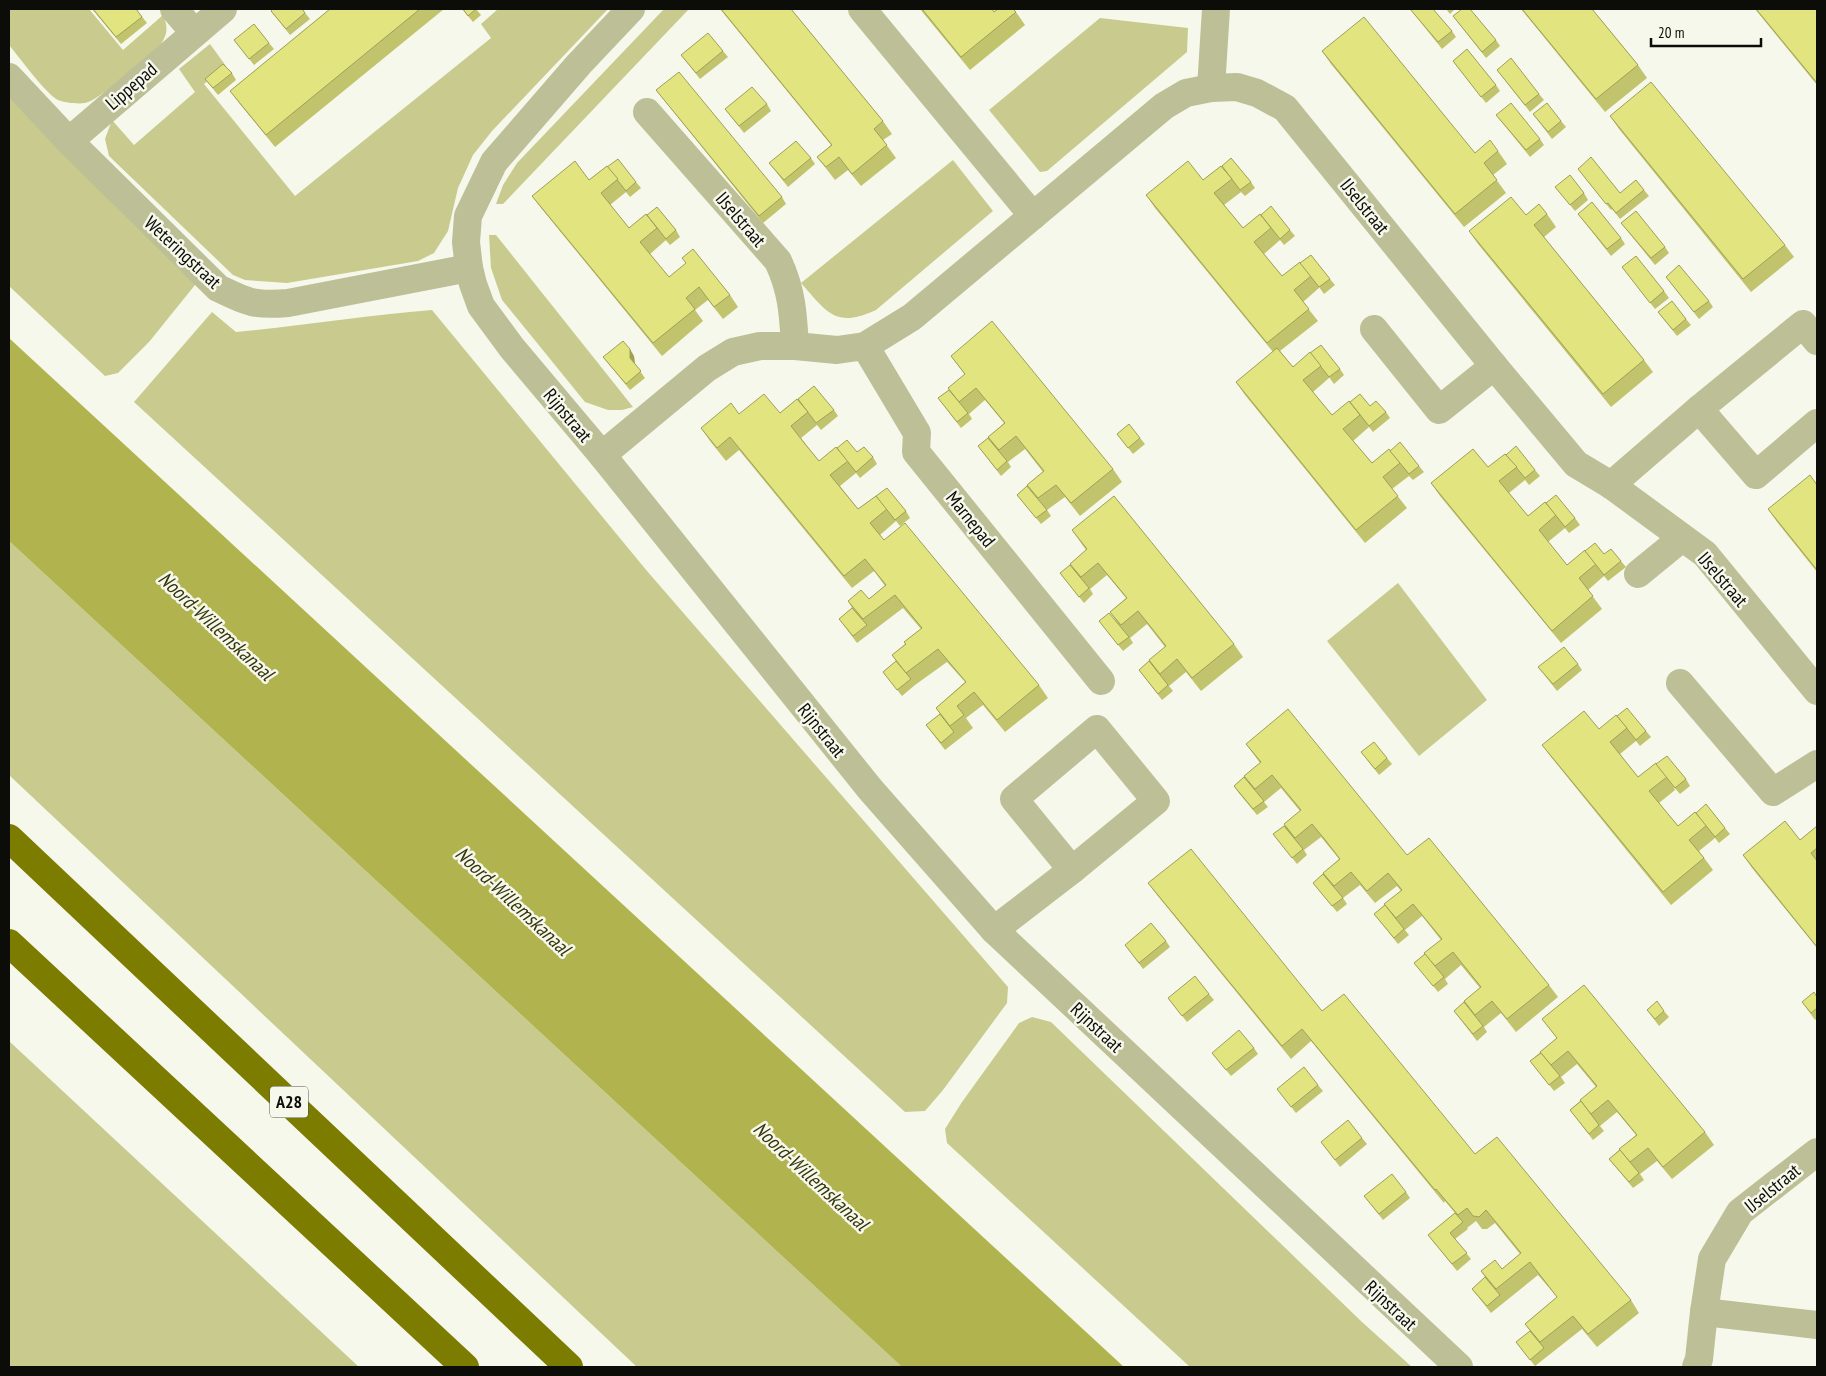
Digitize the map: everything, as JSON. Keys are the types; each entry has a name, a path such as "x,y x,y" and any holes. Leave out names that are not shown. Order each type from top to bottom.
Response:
{"highway":[{"name":"A28","path":"9,838 569,1367"},
{"path":"9,943 465,1367"}],"street":[{"path":"174,9 194,32"},
{"name":"Lippepad","path":"69,140 223,9"},
{"name":"Rijnstraat","path":"631,9 579,64 494,162 468,216 466,242 469,268 472,284 481,306 512,348 602,455 870,789 994,930 1459,1367"},
{"path":"862,9 1033,216"},
{"path":"1211,88 1216,9"},
{"name":"Weteringstraat","path":"9,77 69,140 218,288 248,302 267,305 288,303 469,268"},
{"name":"IJselstraat","path":"602,455 707,368 733,352 760,346 794,346 837,350 865,346 912,317 1164,106 1186,93 1211,88 1237,88 1258,93 1285,108 1576,464 1611,485 1705,554 1817,691"},
{"name":"IJselstraat","path":"647,112 778,261 787,281 792,309 794,346"},
{"path":"1611,485 1699,409 1803,324 1817,341"},
{"path":"1374,329 1439,410 1494,366"},
{"name":"Marnepad","path":"865,346 918,433 916,452 1101,681"},
{"path":"1699,409 1756,475 1817,423"},
{"path":"1638,574 1682,538"},
{"path":"1680,683 1773,792 1817,764"},
{"path":"994,930 1072,870 1156,801 1097,729 1014,799 1072,870"},
{"name":"IJselstraat","path":"1696,1367 1699,1359 1712,1259 1740,1212 1817,1152"},
{"path":"1704,1312 1817,1325"}],"green space":[{"path":"9,9 89,9 123,50 163,15 167,30 161,44 102,94 85,103 68,103 58,100 47,91 9,45"},
{"path":"498,9 608,9 492,131 473,155 458,188 448,231 434,253 418,261 287,283 245,280 233,275 109,156 105,139 112,120 134,145 195,92 179,69 210,44 226,66 204,84 295,196 491,38 481,24"},
{"path":"664,9 689,9 503,204 496,204 503,185 517,163"},
{"path":"1100,18 1188,28 1187,52 1047,171 1040,172 989,110"},
{"path":"9,90 199,280 149,342 118,373 105,376 9,286"},
{"path":"953,160 993,211 876,310 851,318 841,317 825,309 801,283"},
{"path":"489,235 496,235 633,407 622,410 608,410 585,402 502,300 491,268"},
{"path":"432,310 647,571 1008,987 1007,1003 943,1090 925,1111 905,1112 134,402 212,312 236,332"},
{"path":"9,541 902,1367 637,1367 9,775"},
{"path":"1398,583 1487,700 1419,756 1327,641"},
{"path":"1032,1017 1051,1022 1362,1322 1412,1367 1190,1367 947,1143 945,1129 962,1102 1019,1023"},
{"path":"9,1041 359,1367 9,1367"}],"water":[{"name":"Noord-Willemskanaal","path":"9,338 1124,1367 902,1367 9,541"}],"building":[{"path":"93,9 136,9 142,17 116,37"},
{"path":"273,9 302,9 305,13 286,29 271,11"},
{"path":"330,9 420,9 266,135 230,91"},
{"path":"463,9 476,9 468,16"},
{"path":"721,9 791,9 883,121 874,129 887,145 852,174 839,157 826,167 817,157 832,145"},
{"path":"922,9 992,9 994,12 998,9 1013,9 1016,12 961,57"},
{"path":"1410,9 1433,9 1452,31 1438,42"},
{"path":"1462,9 1470,9 1496,40 1482,52 1453,16"},
{"path":"1522,9 1592,9 1638,65 1596,99"},
{"path":"1756,9 1817,9 1817,83"},
{"path":"1364,17 1475,153 1490,140 1498,151 1484,163 1497,180 1455,214 1322,51"},
{"path":"254,24 269,43 249,59 234,40"},
{"path":"708,33 723,51 696,73 681,55"},
{"path":"1467,49 1496,85 1481,97 1453,61"},
{"path":"1511,58 1539,94 1525,105 1497,70"},
{"path":"223,64 232,73 213,88 205,79"},
{"path":"679,72 782,197 759,216 656,90"},
{"path":"1651,82 1785,245 1743,279 1610,116"},
{"path":"752,87 767,104 739,126 725,109"},
{"path":"1511,103 1540,139 1526,150 1496,115"},
{"path":"1547,103 1561,121 1548,132 1533,114"},
{"path":"796,141 811,158 784,180 769,163"},
{"path":"1591,157 1620,193 1636,180 1644,190 1616,213 1608,203 1606,204 1578,169"},
{"path":"1231,158 1251,182 1240,190 1222,166"},
{"path":"618,159 636,182 626,191 607,167"},
{"path":"575,161 589,180 607,166 618,179 601,193 629,228 646,214 657,228 640,242 669,277 686,263 682,258 693,249 730,295 714,307 699,287 686,298 695,309 653,343 532,196"},
{"path":"1188,161 1203,180 1221,166 1232,179 1214,193 1243,228 1260,214 1271,228 1254,242 1282,276 1300,262 1311,276 1294,290 1309,309 1267,343 1146,195"},
{"path":"1570,175 1584,193 1570,205 1555,187"},
{"path":"1511,197 1526,215 1539,204 1547,214 1534,225 1644,360 1603,394 1469,231"},
{"path":"1592,202 1621,238 1607,249 1578,214"},
{"path":"1271,206 1290,230 1280,239 1261,215"},
{"path":"657,207 676,230 666,239 647,215"},
{"path":"1636,211 1665,247 1651,258 1621,223"},
{"path":"1311,255 1330,279 1319,287 1300,263"},
{"path":"1636,256 1664,291 1650,303 1622,267"},
{"path":"1679,265 1709,301 1694,312 1666,277"},
{"path":"1672,301 1686,319 1673,330 1658,312"},
{"path":"992,321 1113,469 1071,503 1056,485 1038,498 1027,485 1044,471 1016,436 999,450 988,437 1005,423 976,388 959,402 948,388 965,374 951,356"},
{"path":"623,341 630,349 630,358 641,371 626,384 603,357"},
{"path":"1321,345 1340,369 1329,377 1310,353"},
{"path":"1277,348 1293,367 1310,352 1321,366 1303,380 1332,415 1349,401 1360,415 1343,429 1372,463 1389,449 1400,463 1383,477 1398,496 1356,530 1236,382"},
{"path":"814,386 834,410 816,423 798,399"},
{"path":"949,390 968,413 957,422 938,398"},
{"path":"764,394 780,413 797,399 808,412 791,426 819,461 836,447 848,461 830,475 858,509 876,496 887,509 870,523 884,540 905,523 1039,685 997,720 974,692 957,706 964,715 950,726 936,708 966,682 938,649 906,673 892,655 906,644 904,642 922,628 895,595 863,619 848,601 861,590 869,599 886,585 865,559 844,576 730,437 717,448 701,428 731,403 739,414"},
{"path":"1360,394 1370,406 1376,401 1386,412 1369,426 1350,402"},
{"path":"1129,424 1140,438 1128,448 1117,434"},
{"path":"988,438 1007,461 997,470 978,446"},
{"path":"847,440 857,452 864,447 873,457 856,472 837,448"},
{"path":"1400,442 1419,466 1409,474 1390,451"},
{"path":"1516,446 1535,470 1525,478 1506,455"},
{"path":"1473,449 1488,467 1505,454 1517,467 1499,481 1528,516 1545,502 1556,515 1539,530 1567,565 1585,550 1596,564 1579,578 1593,596 1552,631 1431,483"},
{"path":"1810,475 1817,485 1817,570 1768,509"},
{"path":"1027,486 1047,510 1036,518 1017,495"},
{"path":"887,488 906,511 895,520 876,496"},
{"path":"1556,495 1575,518 1565,527 1546,503"},
{"path":"1114,496 1234,644 1192,678 1177,659 1160,674 1149,660 1166,646 1138,611 1121,625 1110,612 1127,598 1098,563 1081,577 1070,564 1087,549 1072,530"},
{"path":"1595,543 1604,554 1611,549 1621,561 1604,575 1585,551"},
{"path":"1070,565 1089,588 1079,597 1060,573"},
{"path":"852,608 867,625 853,636 839,619"},
{"path":"1109,613 1129,637 1118,645 1099,621"},
{"path":"1564,647 1578,664 1553,684 1538,667"},
{"path":"896,661 911,679 897,690 883,672"},
{"path":"1149,661 1168,685 1158,694 1139,670"},
{"path":"1627,708 1646,731 1636,740 1617,716"},
{"path":"1288,709 1407,855 1429,838 1549,985 1507,1019 1492,1001 1475,1015 1464,1001 1481,987 1453,952 1435,966 1424,953 1442,939 1413,904 1396,918 1384,904 1402,890 1388,873 1367,891 1351,872 1334,886 1323,873 1340,859 1326,841 1312,824 1295,838 1284,824 1301,810 1272,775 1255,789 1244,776 1261,762 1246,744"},
{"path":"1584,711 1599,729 1616,715 1627,728 1610,742 1638,777 1656,763 1667,777 1649,791 1678,826 1695,812 1707,825 1689,840 1704,858 1663,892 1542,745"},
{"path":"940,714 954,732 941,743 926,725"},
{"path":"1374,742 1387,758 1375,769 1361,752"},
{"path":"1667,756 1686,779 1675,788 1656,764"},
{"path":"1244,777 1264,801 1253,809 1234,786"},
{"path":"1706,804 1725,828 1715,837 1696,813"},
{"path":"1785,821 1800,840 1817,826 1817,848 1811,853 1817,861 1817,947 1743,855"},
{"path":"1284,826 1303,849 1292,858 1273,834"},
{"path":"1191,849 1322,1011 1344,994 1475,1154 1497,1137 1631,1300 1588,1334 1573,1316 1540,1342 1525,1324 1557,1297 1530,1262 1496,1289 1481,1271 1495,1260 1502,1269 1521,1253 1486,1210 1479,1217 1473,1216 1467,1208 1458,1215 1435,1190 1302,1029 1282,1046 1148,883"},
{"path":"1323,874 1343,898 1332,906 1313,883"},
{"path":"1385,905 1404,929 1394,938 1374,914"},
{"path":"1151,923 1166,941 1139,963 1125,945"},
{"path":"1425,954 1444,977 1433,986 1414,963"},
{"path":"1195,976 1209,994 1182,1016 1168,998"},
{"path":"1584,985 1705,1132 1663,1167 1648,1148 1630,1162 1619,1149 1637,1135 1608,1100 1591,1114 1580,1100 1597,1086 1568,1051 1551,1065 1540,1052 1557,1038 1542,1019"},
{"path":"1814,992 1817,997 1817,1008 1811,1013 1802,1002"},
{"path":"1657,1001 1664,1011 1655,1019 1647,1010"},
{"path":"1464,1002 1483,1026 1473,1034 1454,1011"},
{"path":"1239,1030 1254,1048 1226,1070 1212,1053"},
{"path":"1541,1053 1560,1076 1549,1085 1530,1061"},
{"path":"1304,1067 1318,1085 1291,1107 1277,1089"},
{"path":"1581,1101 1599,1125 1589,1134 1570,1110"},
{"path":"1348,1120 1362,1138 1335,1160 1321,1142"},
{"path":"1620,1150 1639,1173 1629,1182 1609,1159"},
{"path":"1392,1174 1406,1192 1379,1214 1364,1196"},
{"path":"1455,1213 1463,1222 1450,1233 1467,1253 1452,1264 1428,1235"},
{"path":"1485,1277 1500,1295 1487,1306 1472,1289"},
{"path":"1530,1331 1544,1348 1530,1360 1516,1342"}]}
